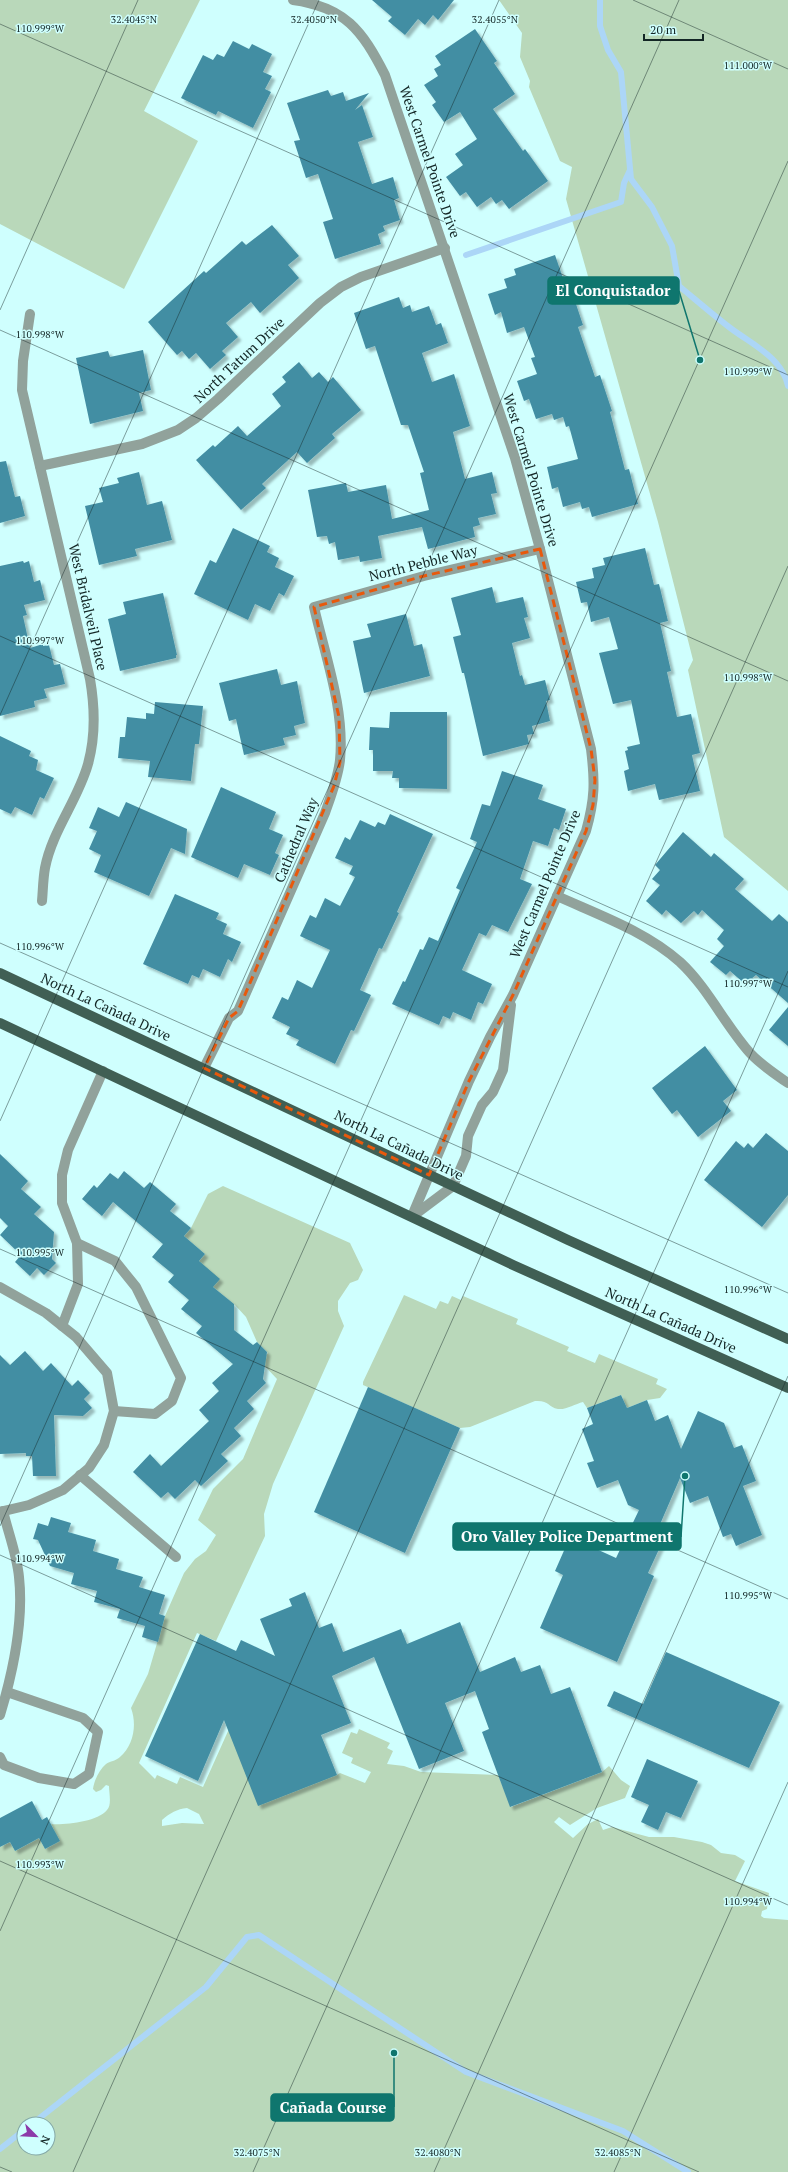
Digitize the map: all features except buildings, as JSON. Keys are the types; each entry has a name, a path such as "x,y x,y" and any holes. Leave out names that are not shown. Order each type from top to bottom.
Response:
{"main road":[{"name":"North La Cañada Drive","path":"0,973 429,1175 788,1339"},
{"name":"North La Cañada Drive","path":"0,1024 412,1216 513,1265 788,1388"}],"street":[{"name":"West Carmel Pointe Drive","path":"293,0 325,6 340,14 355,28 373,52 385,75 445,248 515,458 540,549 591,750 595,780 593,805 586,831 513,995 490,1037 412,1216"},
{"name":"North Tatum Drive","path":"40,466 142,444 178,430 218,400 320,303 341,287 361,277 445,248"},
{"name":"West Bridalveil Place","path":"30,314 23,361 22,390 90,679 94,724 92,747 84,777 56,837 45,867 42,901"},
{"name":"North Pebble Way","path":"314,607 424,576 540,549"},
{"name":"Cathedral Way","path":"204,1068 229,1018 238,1011 325,813 340,762 341,740 339,718 314,607"},
{"path":"557,896 626,927 657,944 681,963 750,1052 767,1068 788,1084"},
{"name":"West Carmel Pointe Drive","path":"453,1186 466,1156 468,1136 482,1105 494,1092 502,1070 507,1026 513,995"},
{"path":"62,1326 78,1284 77,1243 62,1203 62,1175 68,1150 103,1071"},
{"path":"412,1216 453,1186"},
{"path":"77,1243 115,1261 136,1287 181,1378 172,1400 155,1414 114,1411"},
{"path":"0,1287 46,1313 76,1337 107,1373 114,1411 104,1445 89,1468 63,1490 29,1505 2,1512 19,1576 19,1626 7,1692 0,1715"},
{"path":"80,1476 176,1557"},
{"path":"0,1757 4,1765 39,1778 74,1784 89,1774 98,1732 83,1718 7,1692"}],"highlighted area":[{"path":"540,549 591,749 595,780 593,805 586,831 513,995 469,1081 429,1175 204,1068 229,1018 238,1011 334,786 340,762 339,717 314,607 424,576"}],"green space":[{"path":"0,0 200,0 144,111 198,141 124,289 0,224"},
{"path":"499,0 788,0 788,891 724,837 688,670 693,660 658,522 566,199 572,167 560,161 529,87 530,81 520,57 522,33"},
{"path":"223,1186 350,1243 363,1270 358,1280 350,1283 338,1301 338,1311 344,1326 273,1484 264,1514 265,1536 216,1641 197,1633 139,1763 155,1779 157,1775 177,1784 180,1777 203,1787 233,1720 337,1775 340,1773 365,1783 371,1772 351,1763 353,1758 342,1753 351,1732 357,1734 359,1729 390,1743 387,1748 393,1751 387,1764 404,1766 421,1772 498,1775 511,1807 602,1772 609,1766 621,1780 630,1786 625,1798 597,1808 570,1825 559,1817 554,1822 573,1838 588,1824 598,1819 603,1830 612,1827 649,1837 674,1837 702,1842 711,1845 721,1853 735,1855 745,1861 735,1881 769,1893 767,1909 762,1911 761,1916 764,1918 788,1920 788,2172 0,2172 0,1847 10,1842 15,1851 39,1838 45,1849 59,1841 51,1824 64,1824 89,1820 102,1814 109,1808 109,1786 106,1785 101,1790 96,1792 93,1789 96,1779 103,1766 118,1758 128,1747 134,1727 131,1708 148,1674 165,1616 184,1573 195,1559 206,1551 216,1535 198,1520 213,1489 243,1459 277,1379 260,1361 268,1353 257,1342 246,1317 235,1305 213,1287 199,1261 205,1254 184,1236 191,1228 208,1194","holes":["187,1808 199,1814 204,1824 182,1823 162,1826 162,1820 177,1810"]},
{"path":"404,1295 436,1309 440,1301 448,1304 452,1296 461,1300 463,1296 518,1319 516,1324 569,1347 567,1351 595,1363 599,1354 658,1379 656,1384 667,1389 660,1398 647,1400 627,1408 621,1395 587,1408 583,1402 567,1408 558,1409 546,1403 535,1401 470,1427 460,1428 363,1385 363,1382"}],"waterway":[{"path":"600,0 600,26 608,50 621,72 631,179 652,207 672,246 679,286 772,359 785,376 788,386"},
{"path":"466,255 621,202 624,183 630,170"},
{"path":"42,2116 206,1987 247,1937 259,1935 466,2072 623,2131 688,2172"},
{"path":"0,2149 16,2136"}],"place":[{"name":"El Conquistador","path":"700,360"},
{"name":"Oro Valley Police Department","path":"685,1476"},
{"name":"Cañada Course","path":"394,2053"}]}
